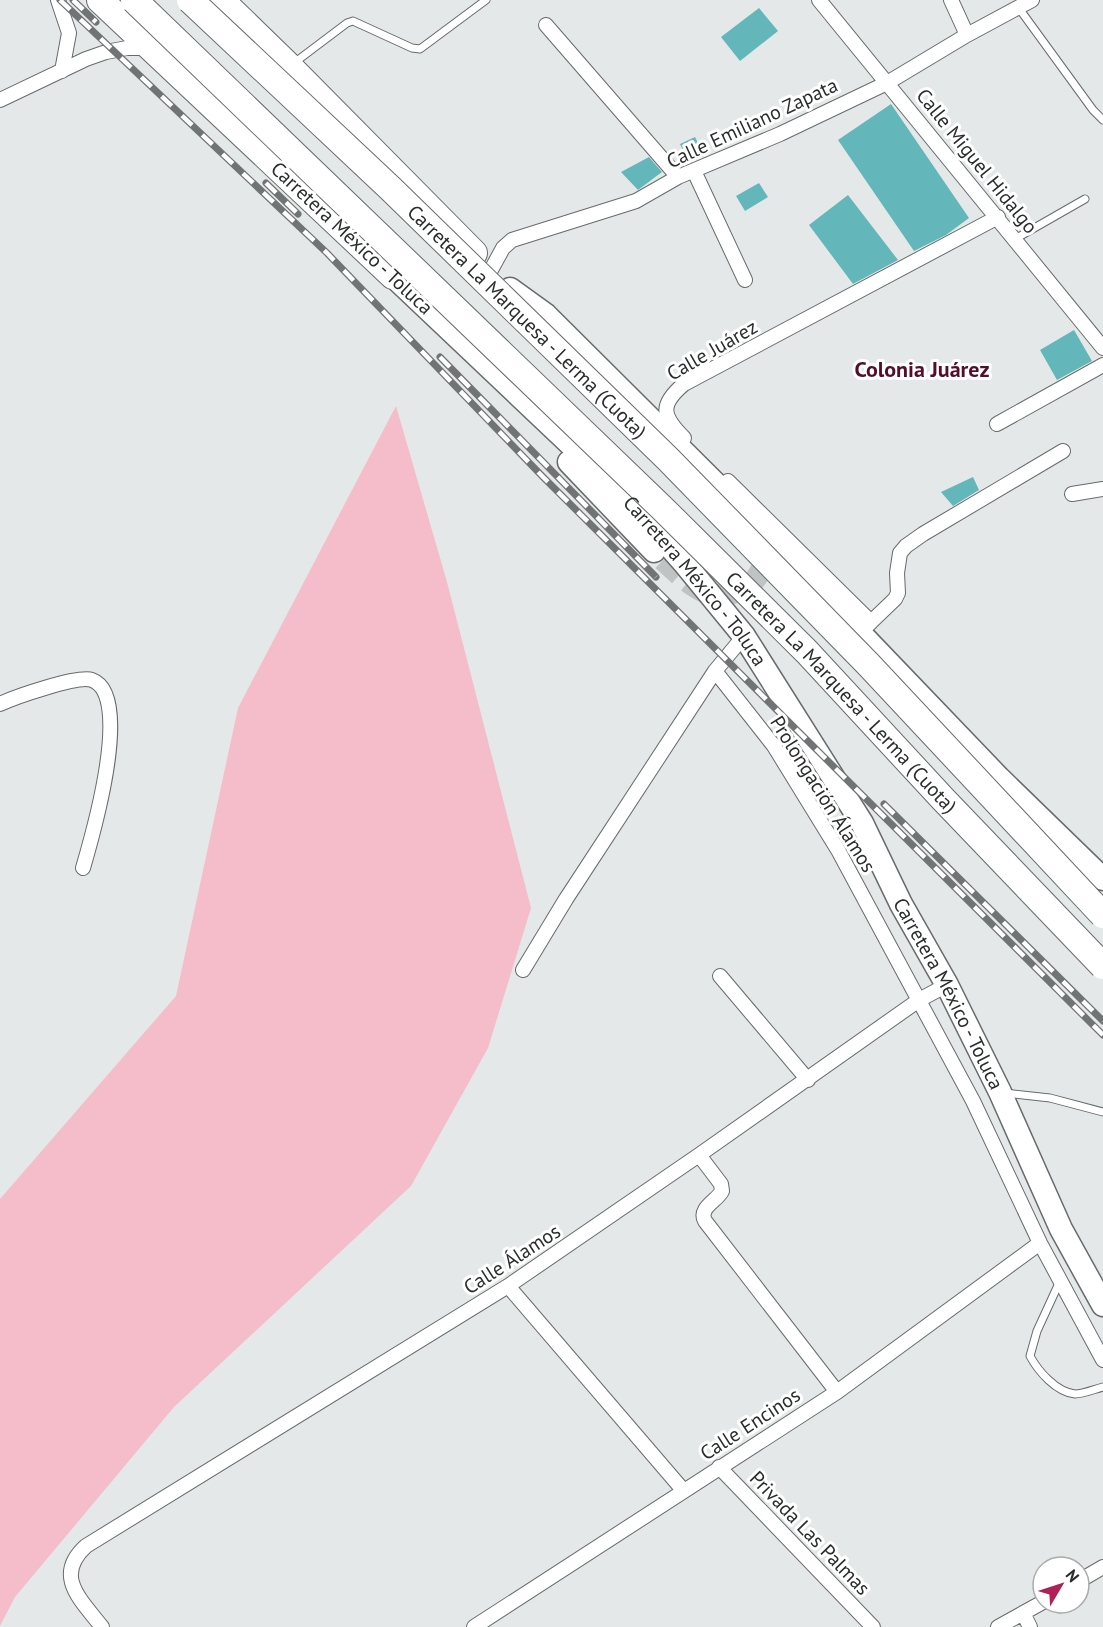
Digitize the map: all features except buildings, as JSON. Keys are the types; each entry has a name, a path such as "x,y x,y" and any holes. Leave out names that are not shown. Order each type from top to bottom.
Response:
{"highway":[{"name":"Carretera México - Toluca","path":"100,0 393,276"},
{"name":"Carretera La Marquesa - Lerma (Cuota)","path":"134,0 710,555 807,652 943,799 1103,966"},
{"name":"Carretera La Marquesa - Lerma (Cuota)","path":"190,0 390,188 668,459 869,665 1103,915"},
{"path":"221,0 290,66 510,289"}],"main road":[{"path":"393,276 473,370 565,459 663,560"},
{"name":"Carretera México - Toluca","path":"393,276 622,493 685,564 744,636 862,823 901,904 947,985 1000,1092 1061,1229 1103,1305"},
{"path":"510,289 865,627 999,778 1103,879"},
{"path":"510,289 546,315 732,500"}],"street":[{"path":"58,0 69,33 62,71"},
{"name":"Calle Miguel Hidalgo","path":"819,0 1103,348"},
{"path":"951,0 967,35"},
{"name":"Calle Emiliano Zapata","path":"491,270 503,248 512,240 636,201 678,177 780,134 887,82 1032,0"},
{"path":"546,25 678,177"},
{"path":"0,100 106,52 127,48 152,48"},
{"path":"694,171 745,280"},
{"name":"Calle Juárez","path":"865,627 677,431 668,416 666,403 684,384 998,218"},
{"path":"997,424 1103,365"},
{"path":"865,627 895,599 898,593 898,559 906,546 1063,451"},
{"path":"1072,494 1103,489"},
{"path":"523,970 566,899 715,671 744,636"},
{"name":"Prolongación Álamos","path":"715,671 774,746 838,850 973,1101 1040,1243 1103,1360"},
{"path":"0,704 63,683 84,679 97,682 105,691 109,704 110,732 107,770 101,804 83,868"},
{"path":"720,976 808,1080"},
{"name":"Calle Álamos","path":"102,1627 71,1583 73,1561 86,1546 508,1287 920,1000 947,985"},
{"path":"699,1155 721,1184 722,1191 703,1211 702,1216 837,1392"},
{"name":"Calle Encinos","path":"474,1627 837,1392 1040,1243"},
{"path":"508,1287 683,1490"},
{"name":"Privada Las Palmas","path":"719,1467 873,1627"},
{"path":"998,1627 1031,1609"},
{"path":"1023,1613 1030,1627"}],"lane":[{"path":"290,66 347,23 353,21 412,48 420,49 486,0"},
{"path":"1018,8 1093,111 1103,120"},
{"path":"1016,239 1085,199"},
{"path":"1000,1092 1050,1098 1103,1112"},
{"path":"1060,1281 1037,1331 1030,1356 1038,1371 1056,1386 1076,1394 1103,1386"}],"shaded area":[{"path":"396,406 447,582 531,908 488,1048 411,1186 174,1407 15,1597 0,1626 0,1199 176,996 238,708"}],"tunnel":[{"path":"663,560 698,589 712,595 722,595 744,589 757,577 764,561 764,542"}],"railway":[{"path":"60,0 327,253 543,477 1103,1035"},
{"path":"73,0 96,22"},
{"path":"266,183 298,214"},
{"path":"440,357 656,577"},
{"path":"884,804 1103,1021"}],"district":[{"name":"Colonia Juárez","path":"922,369"}]}
